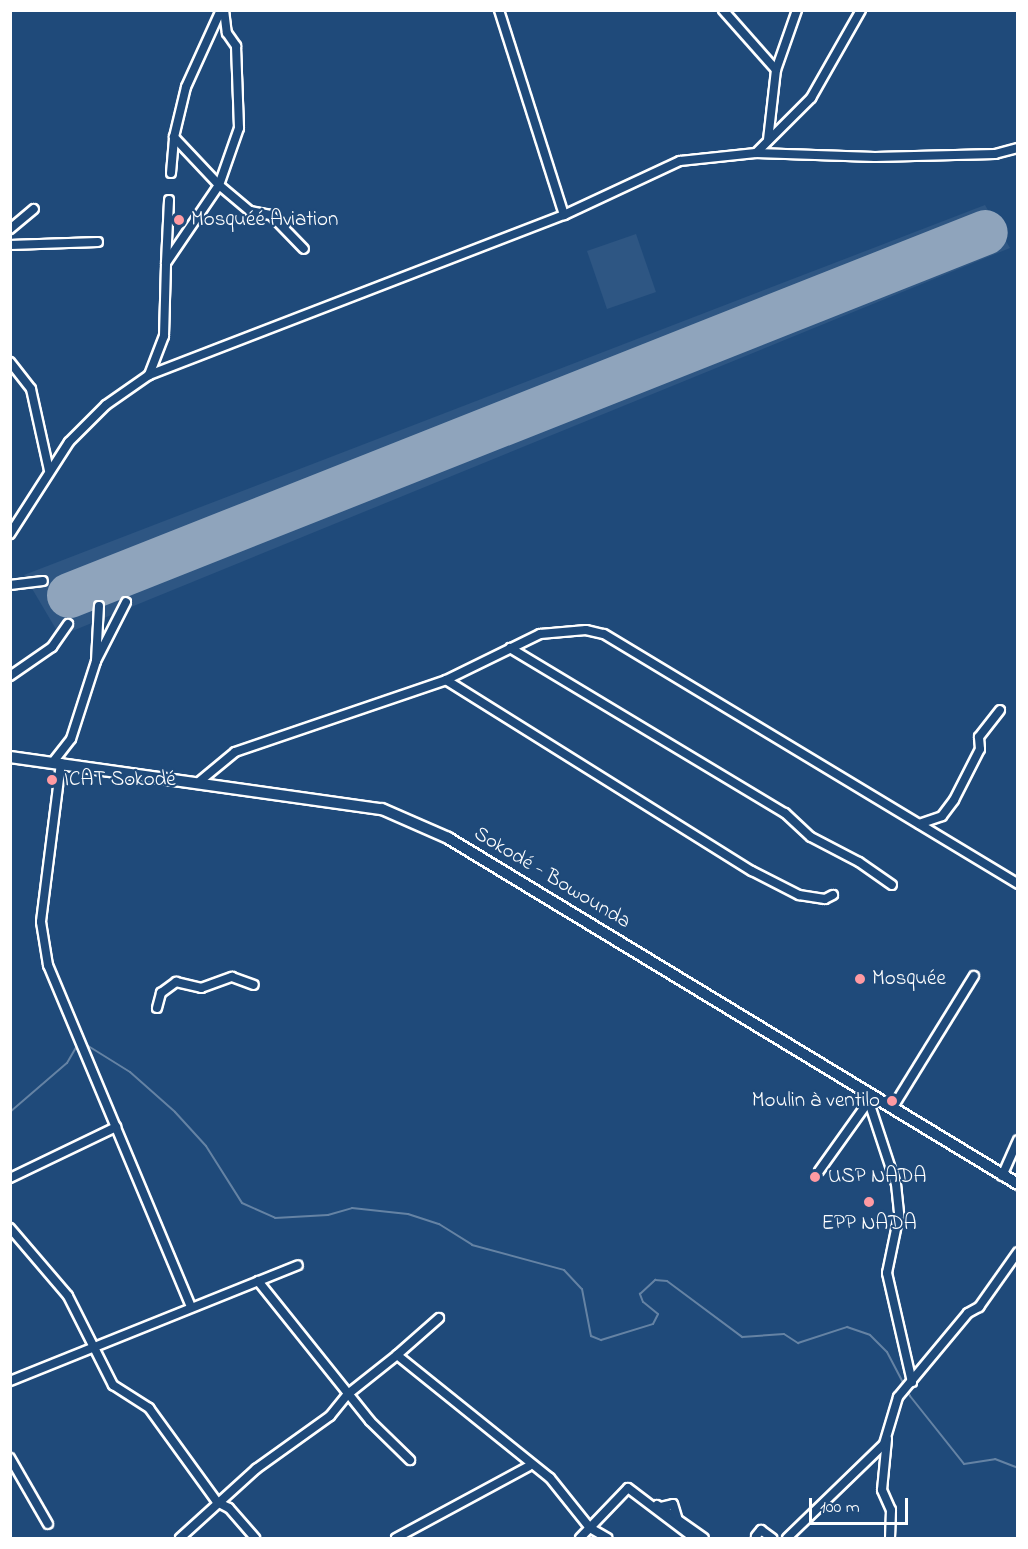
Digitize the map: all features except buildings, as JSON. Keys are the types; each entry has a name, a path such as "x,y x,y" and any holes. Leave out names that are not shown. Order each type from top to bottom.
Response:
{"main road":[{"name":"Sokodé - Bowounda","path":"10,757 200,781 382,809 448,838 869,1098 893,1107 1017,1184"}],"street":[{"path":"171,173 174,136 186,87 223,10"},
{"path":"166,263 219,185 239,128 236,46 227,33 223,10"},
{"path":"499,10 564,215"},
{"path":"723,10 776,70"},
{"path":"768,140 776,70 796,10"},
{"path":"756,153 811,98 861,10"},
{"path":"174,136 219,185 250,211 271,215 304,249"},
{"path":"10,534 49,470 106,405 149,375 564,215 680,161 756,153 875,157 995,154 1017,148"},
{"path":"149,375 164,336 169,200"},
{"path":"10,228 34,209"},
{"path":"10,245 98,242"},
{"path":"10,362 31,389 49,470"},
{"path":"13,583 43,581"},
{"path":"126,602 96,661 71,739 57,763 41,922 48,965 191,1307"},
{"path":"96,661 99,606"},
{"path":"10,676 52,647 68,624"},
{"path":"200,781 235,752 446,680 540,634 586,630 604,634 827,773 919,824 1017,884"},
{"path":"510,648 785,813 811,837 860,862 892,885"},
{"path":"446,680 752,871 799,895 825,899 833,895"},
{"path":"919,824 942,816 954,800 980,749 979,737 1000,710"},
{"path":"893,1107 974,976"},
{"path":"157,1008 161,993 176,982 201,988 232,977 254,985"},
{"path":"819,1172 869,1098"},
{"path":"869,1098 896,1184 899,1215 887,1273 912,1382"},
{"path":"10,1178 117,1127"},
{"path":"1002,1176 1017,1140"},
{"path":"10,1228 68,1296 91,1347 113,1386 149,1408 217,1503 229,1508 255,1539"},
{"path":"10,1247 19,1241"},
{"path":"890,1539 891,1510 882,1490 887,1438 898,1397 946,1337 979,1307 1017,1252"},
{"path":"10,1381 298,1265"},
{"path":"258,1281 348,1394 410,1460"},
{"path":"180,1539 217,1503 330,1416 348,1394 439,1318"},
{"path":"397,1355 489,1427 529,1466 550,1478 590,1528 607,1539"},
{"path":"787,1539 860,1470 887,1438"},
{"path":"10,1458 48,1524"},
{"path":"396,1539 529,1466"},
{"path":"580,1539 628,1488 694,1539"},
{"path":"642,1498 677,1517 704,1539"},
{"path":"756,1536 761,1530 772,1539"}],"shaded area":[{"path":"985,205 1010,248 60,636 24,575"},
{"path":"636,234 656,292 607,309 587,251"}],"waterway":[{"path":"85,1044 130,1072 175,1112 206,1146 242,1203 275,1218 328,1215 352,1208 408,1214 439,1224 472,1245 564,1270 582,1289 591,1336 601,1340 653,1324 658,1314 643,1302 640,1294 655,1280 667,1281 742,1337 784,1334 798,1343 847,1327 870,1335 887,1352 910,1396 964,1464 995,1459 1018,1468"},
{"path":"10,1112 67,1063 77,1046"}],"runway":[{"path":"69,595 985,232"}],"place":[{"name":"Mosquéé Aviation","path":"179,220"},
{"name":"ICAT Sokodé","path":"52,780"},
{"name":"Mosquée","path":"860,979"},
{"name":"Moulin à ventilo","path":"892,1101"},
{"name":"USP NADA","path":"815,1177"},
{"name":"EPP NADA","path":"869,1202"}]}
